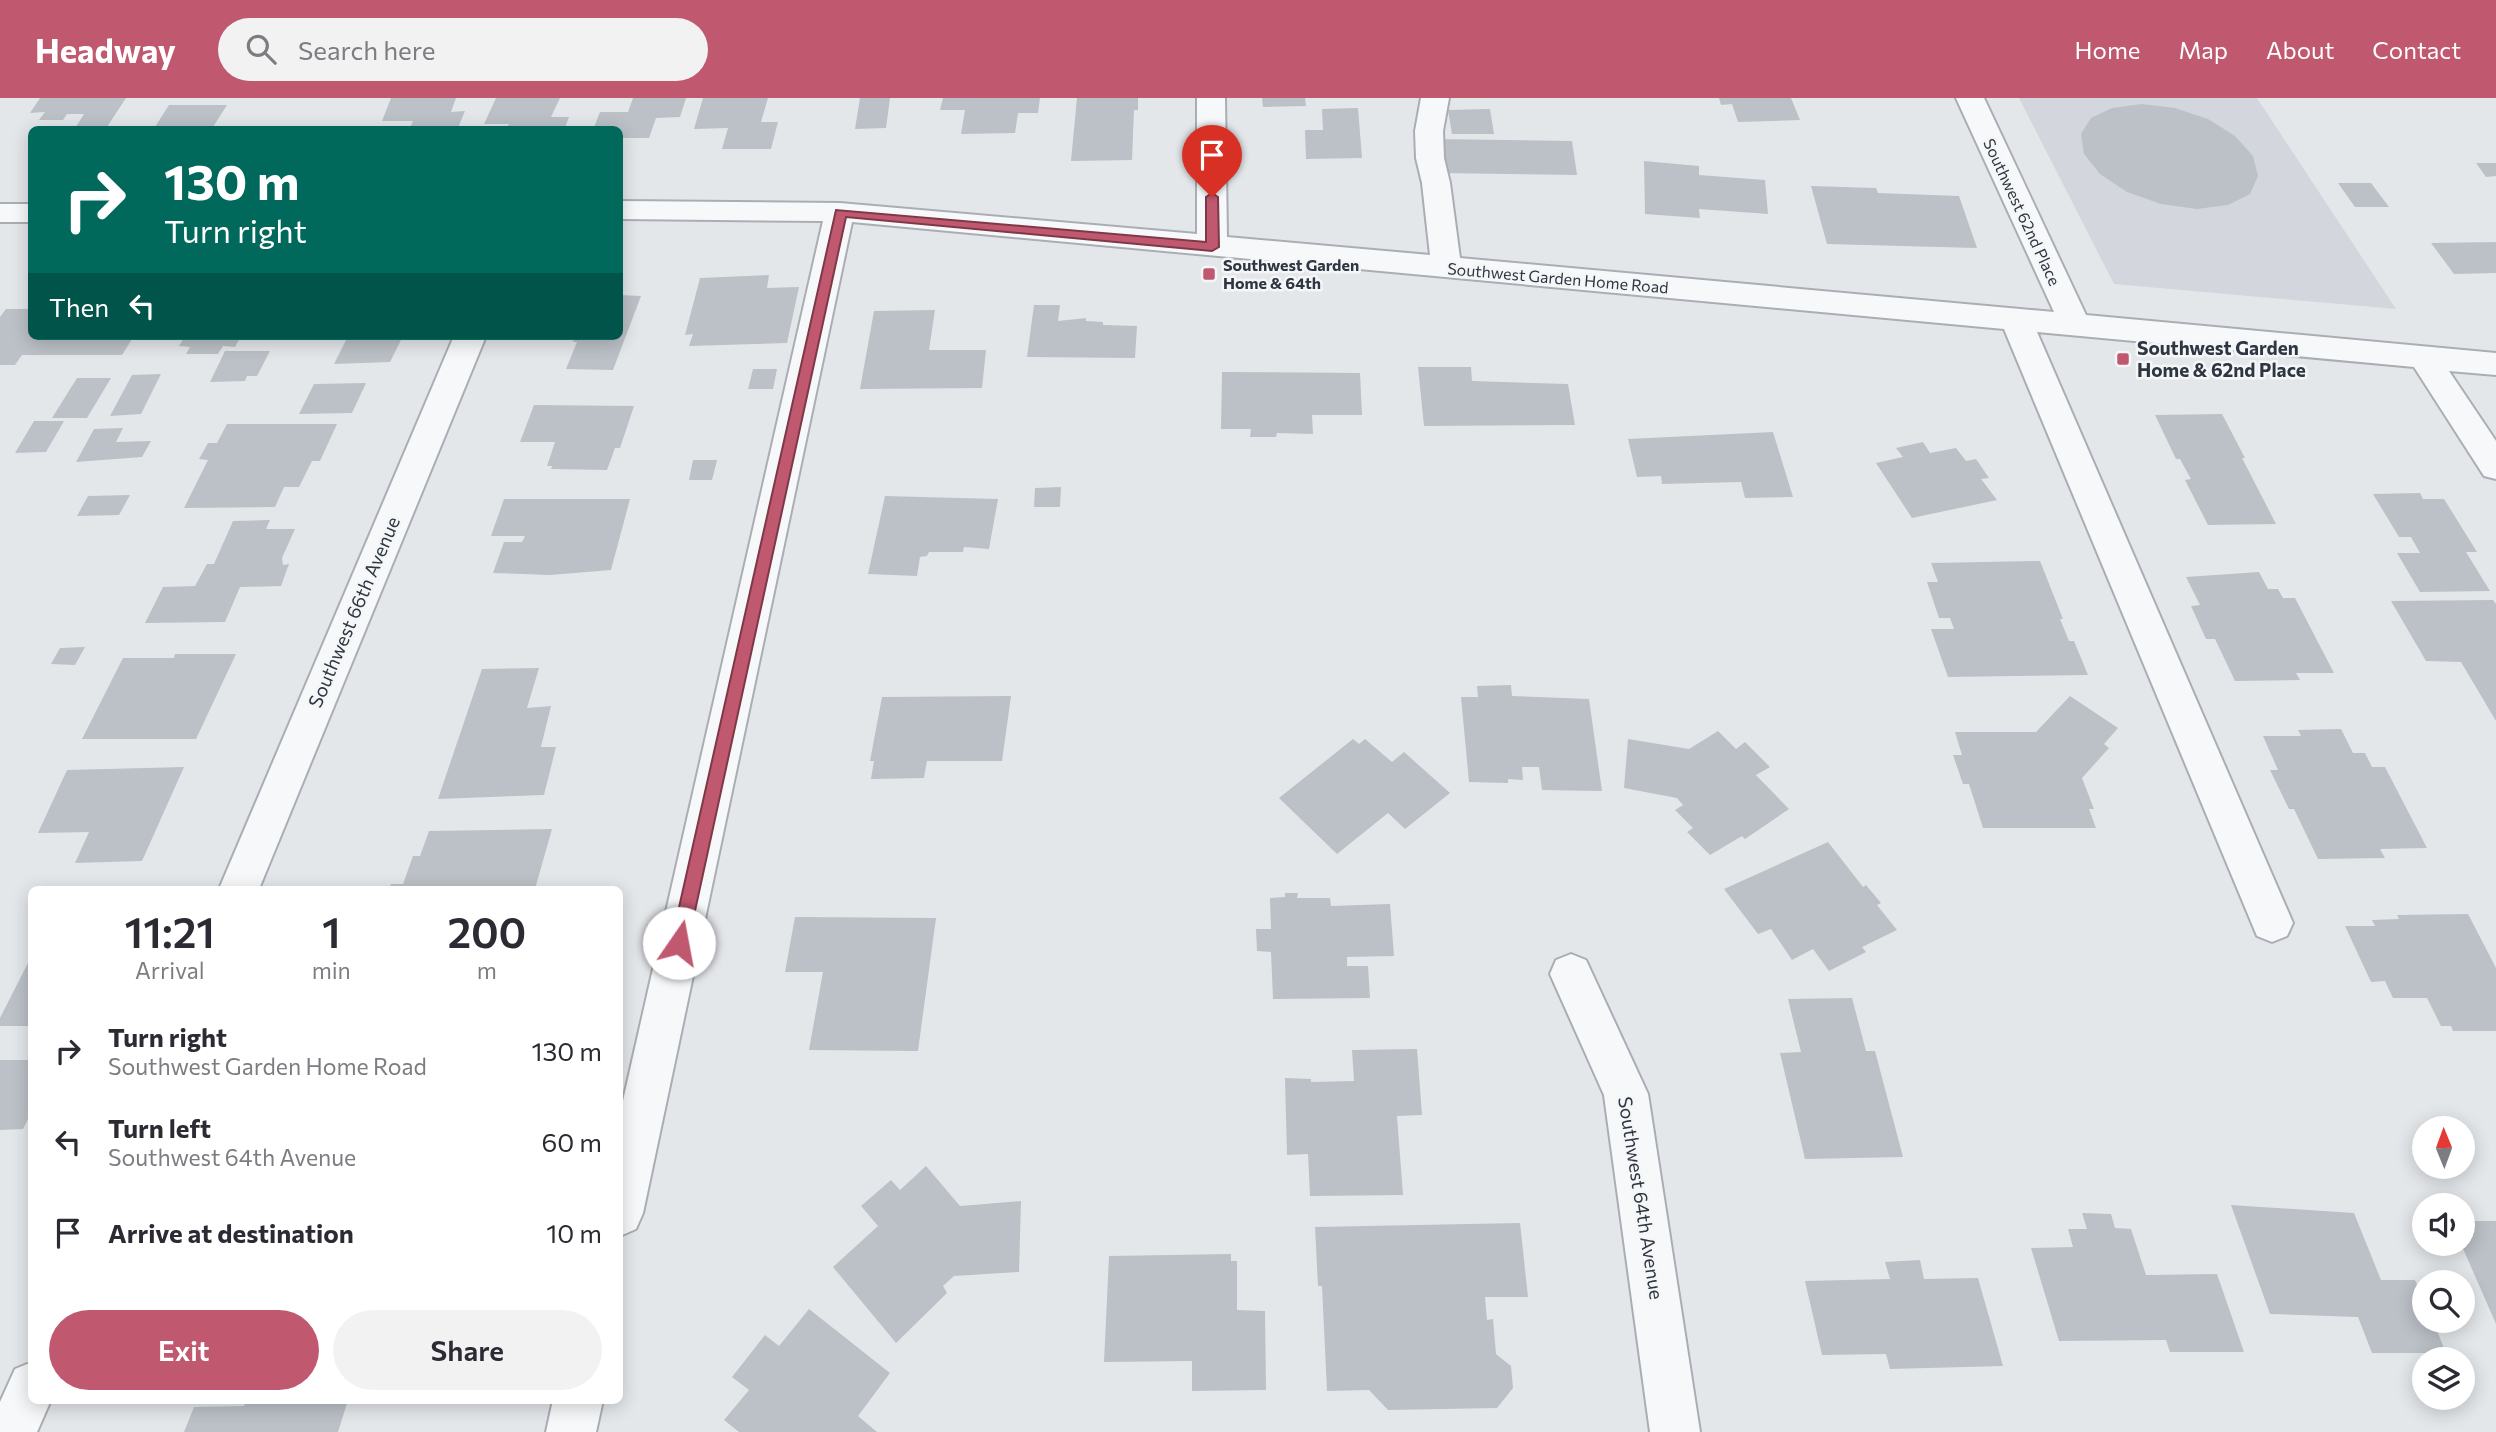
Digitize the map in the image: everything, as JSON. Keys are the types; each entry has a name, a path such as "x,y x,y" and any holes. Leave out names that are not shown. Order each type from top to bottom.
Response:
{"street":[{"path":"1211,98 1212,247"},
{"path":"1434,98 1429,131 1430,158 1436,183 1446,268"},
{"name":"Southwest 62nd Place","path":"1970,98 2075,325"},
{"name":"Southwest Garden Home Road","path":"623,209 841,212 2496,365"},
{"path":"623,1199 841,212"},
{"path":"0,213 28,213"},
{"path":"2016,320 2272,923"},
{"name":"Southwest 66th Avenue","path":"240,886 468,340"},
{"path":"2423,358 2496,467"},
{"name":"Southwest 64th Avenue","path":"1571,974 1626,1094 1675,1432"},
{"path":"12,1432 28,1395"},
{"path":"571,1432 577,1404"}],"shaded area":[{"path":"2019,98 2257,98 2396,309 2114,284"}],"building":[{"path":"40,98 126,98 108,126 76,126 84,114 67,114 63,120 39,120 45,112 30,113"},
{"path":"391,98 456,98 451,112 465,111 459,126 411,126 413,121 382,121"},
{"path":"496,98 560,98 551,117 569,117 566,126 484,124"},
{"path":"633,98 686,98 680,117 656,118 649,138 623,138 623,126 595,126 600,112 628,112"},
{"path":"703,98 768,98 761,122 778,122 771,149 722,149 728,128 694,129"},
{"path":"860,98 890,98 886,128 855,129"},
{"path":"943,98 1040,98 1038,113 1018,113 1015,133 961,134 965,110 940,110"},
{"path":"1077,98 1138,98 1138,110 1134,110 1132,160 1071,161"},
{"path":"1262,98 1305,98 1306,106 1263,107"},
{"path":"1719,98 1791,98 1800,120 1738,122 1732,104 1721,105"},
{"path":"2142,104 2175,108 2208,119 2235,136 2253,156 2258,176 2250,194 2228,205 2197,209 2161,204 2127,192 2100,174 2084,154 2081,134 2091,118 2112,108"},
{"path":"169,105 227,105 214,126 156,126"},
{"path":"1358,108 1362,158 1306,159 1305,130 1323,130 1322,109"},
{"path":"1490,109 1494,134 1452,134 1448,110"},
{"path":"1434,139 1572,141 1577,175 1437,173"},
{"path":"1644,161 1699,166 1699,175 1765,180 1768,214 1699,209 1700,218 1645,214"},
{"path":"2476,163 2496,163 2496,176 2486,177"},
{"path":"2338,183 2371,183 2389,207 2355,207"},
{"path":"1811,186 1876,188 1878,193 1959,196 1977,248 1827,244"},
{"path":"2496,242 2496,273 2454,274 2431,243"},
{"path":"769,275 767,288 799,287 787,343 689,346 693,334 685,335 700,278"},
{"path":"623,295 641,296 613,370 566,369 577,342 573,342 623,340"},
{"path":"1034,305 1060,305 1058,321 1086,318 1086,321 1103,322 1103,325 1137,326 1135,358 1027,357"},
{"path":"6,309 28,309 28,340 131,340 122,355 22,355 15,365 0,365 0,317"},
{"path":"935,310 929,350 986,350 982,388 860,389 874,311"},
{"path":"183,340 239,340 235,347 223,346 218,354 186,354 190,347 179,346"},
{"path":"346,340 401,340 390,362 334,364"},
{"path":"225,351 270,351 257,376 247,376 245,381 210,382"},
{"path":"1418,367 1471,367 1472,381 1568,384 1575,425 1424,426"},
{"path":"753,369 777,369 773,389 748,389"},
{"path":"1222,372 1360,373 1362,415 1312,415 1313,434 1277,433 1276,437 1250,437 1251,429 1221,429"},
{"path":"161,374 141,414 110,416 132,375"},
{"path":"77,378 111,378 87,418 52,418"},
{"path":"366,383 352,413 299,414 314,384"},
{"path":"534,405 634,406 620,448 615,448 607,470 551,469 552,466 547,466 555,442 520,442"},
{"path":"2222,414 2276,524 2208,525 2185,480 2191,479 2180,459 2176,459 2155,415"},
{"path":"34,421 64,421 46,452 15,453"},
{"path":"227,424 337,424 320,461 312,461 299,487 284,487 275,507 184,508 208,460 199,459 208,443 217,443"},
{"path":"123,428 116,442 151,441 142,457 76,462 94,429"},
{"path":"1773,432 1793,497 1745,498 1741,482 1662,484 1661,476 1637,477 1628,439"},
{"path":"1923,442 1930,453 1956,448 1966,461 1976,459 1989,478 1981,479 1997,500 1912,518 1876,463 1903,457 1896,448"},
{"path":"693,460 717,460 712,480 689,480"},
{"path":"1061,487 1060,507 1034,507 1035,488"},
{"path":"2420,493 2423,499 2444,499 2477,552 2466,552 2490,591 2420,592 2397,553 2420,553 2411,537 2399,537 2373,494"},
{"path":"130,495 119,515 77,516 88,496"},
{"path":"885,496 998,499 989,549 964,547 963,552 929,552 927,556 920,557 917,576 868,574"},
{"path":"504,499 630,499 611,570 550,575 493,573 504,542 522,542 525,536 491,536"},
{"path":"270,520 266,529 295,529 282,558 283,565 289,564 281,586 240,587 225,622 145,623 163,587 195,586 207,564 214,564 233,521"},
{"path":"2040,561 2069,641 2074,641 2088,675 1948,677 1931,629 1954,629 1950,618 1939,618 1927,582 1938,582 1931,563"},
{"path":"2259,572 2268,589 2278,589 2283,598 2295,598 2334,673 2296,673 2300,680 2235,681 2215,639 2206,639 2191,606 2200,605 2186,577"},
{"path":"2493,600 2496,604 2496,721 2461,662 2426,661 2391,601"},
{"path":"85,647 75,665 51,664 60,648"},
{"path":"175,654 236,654 196,739 82,739 123,658 174,658"},
{"path":"539,668 527,708 551,706 541,747 556,747 544,795 438,799 482,669"},
{"path":"1511,685 1512,696 1589,699 1602,791 1542,790 1539,767 1522,767 1523,780 1508,779 1508,783 1469,782 1461,697 1478,697 1477,686"},
{"path":"1011,696 1002,761 927,761 924,778 871,779 874,761 870,761 882,697"},
{"path":"2070,696 2118,728 2104,744 2109,748 2082,778 2094,809 2089,809 2096,828 1983,828 1969,784 1963,784 1953,755 1962,755 1955,732 2036,732"},
{"path":"2341,729 2353,753 2365,753 2372,767 2385,767 2427,848 2380,849 2385,858 2318,859 2294,809 2289,809 2270,770 2278,770 2263,736 2301,736 2298,730"},
{"path":"1718,731 1736,749 1745,742 1770,767 1756,775 1789,809 1745,839 1742,836 1710,855 1687,832 1693,828 1675,810 1683,805 1677,798 1624,788 1628,739 1689,749"},
{"path":"1353,739 1359,744 1365,739 1392,762 1404,752 1450,793 1405,829 1388,813 1337,854 1279,798"},
{"path":"184,767 142,861 75,863 89,832 38,833 67,770"},
{"path":"552,829 536,886 390,886 403,884 413,856 420,856 429,831"},
{"path":"1828,842 1863,887 1866,885 1881,903 1877,905 1897,930 1862,947 1866,952 1829,971 1813,949 1792,960 1771,929 1758,934 1724,889"},
{"path":"1285,893 1298,893 1297,898 1330,898 1331,906 1390,904 1394,956 1347,957 1347,966 1368,966 1370,998 1273,999 1271,952 1257,951 1256,929 1271,929 1270,898 1285,897"},
{"path":"2468,914 2496,968 2496,1031 2453,1031 2451,1026 2441,1026 2427,998 2393,998 2385,981 2371,982 2345,926 2375,926 2372,920 2399,919 2397,915"},
{"path":"795,917 936,918 918,1051 809,1050 823,972 785,972"},
{"path":"28,963 28,1026 0,1026 0,1018"},
{"path":"1852,998 1866,1051 1875,1051 1903,1157 1805,1159 1780,1053 1801,1052 1788,999"},
{"path":"1417,1049 1422,1115 1397,1116 1403,1195 1310,1196 1308,1154 1287,1155 1285,1078 1311,1079 1311,1082 1354,1081 1352,1050"},
{"path":"0,1060 28,1060 28,1119 23,1129 0,1130"},
{"path":"926,1166 960,1206 1021,1201 1019,1272 954,1276 943,1286 947,1293 896,1343 833,1267 878,1226 861,1206 891,1180 900,1190"},
{"path":"2231,1205 2354,1213 2381,1280 2412,1280 2412,1333 2438,1333 2444,1347 2412,1347 2412,1353 2372,1353 2358,1317 2270,1314"},
{"path":"2082,1213 2111,1214 2115,1228 2131,1229 2146,1275 2217,1274 2244,1352 2170,1352 2166,1340 2059,1341 2031,1248 2073,1247 2068,1229 2087,1229"},
{"path":"2475,1221 2496,1221 2496,1324 2475,1276 2475,1270 2472,1270 2466,1256 2475,1256"},
{"path":"1520,1223 1528,1297 1485,1297 1487,1320 1493,1319 1496,1354 1511,1366 1513,1388 1497,1408 1388,1410 1369,1390 1327,1391 1322,1286 1318,1286 1315,1227"},
{"path":"1231,1254 1231,1261 1237,1261 1237,1310 1265,1311 1266,1390 1192,1391 1192,1361 1104,1362 1109,1256"},
{"path":"1920,1260 1924,1279 1978,1278 2003,1366 1890,1369 1886,1354 1822,1355 1805,1281 1890,1279 1885,1262"},
{"path":"809,1309 890,1373 858,1416 877,1432 739,1432 724,1420 749,1390 732,1377 765,1335 779,1346"},
{"path":"347,1404 338,1432 184,1432 194,1407"}],"place":[{"name":"Southwest Garden Home & 64th","path":"1209,274"},
{"name":"Southwest Garden Home & 62nd Place","path":"2123,359"}],"route":[{"path":"679,943 841,212 1212,247 1212,197"}]}
